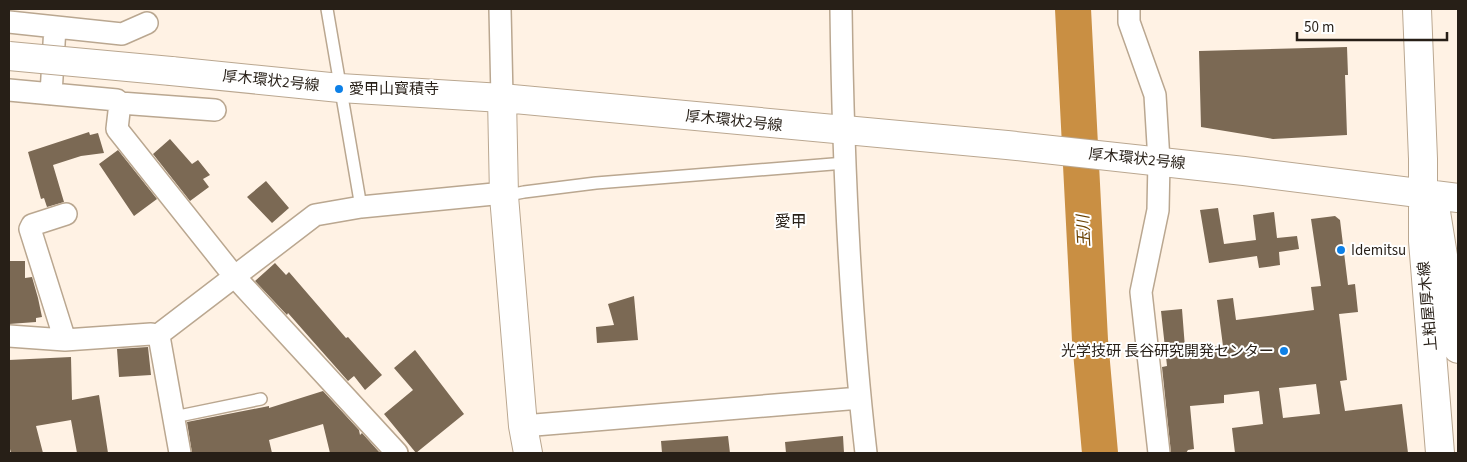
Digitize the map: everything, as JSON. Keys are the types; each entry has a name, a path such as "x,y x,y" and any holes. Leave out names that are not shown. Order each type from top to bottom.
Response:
{"street":[{"path":"500,9 504,194 523,426 528,453"},
{"path":"841,9 843,132 860,398 866,453"},
{"path":"1129,9 1129,22 1155,94 1154,161 1158,210 1141,292 1159,453"},
{"name":"上粕屋厚木線","path":"1417,9 1423,159 1438,196 1458,349"},
{"path":"9,22 122,34 147,23"},
{"path":"51,94 55,27"},
{"name":"厚木環状2号線","path":"9,56 340,88 502,98 843,132 1007,145 1438,196"},
{"path":"9,90 117,100 120,103 215,110"},
{"path":"120,103 117,128 234,276 397,453"},
{"path":"159,336 315,214 361,207 504,194"},
{"name":"上粕屋厚木線","path":"1438,196 1423,242 1440,453"},
{"path":"65,340 30,229 32,225 66,214"},
{"path":"9,336 65,340 151,334 159,336"},
{"path":"159,336 180,453"},
{"path":"523,426 860,398"}],"lane":[{"path":"327,9 361,207"},
{"path":"504,194 596,183 845,163"},
{"path":"174,417 261,399"}],"building":[{"path":"1347,47 1348,75 1345,75 1347,135 1273,139 1201,127 1199,51"},
{"path":"89,132 90,135 98,133 104,153 81,156 53,165 64,202 47,207 44,198 41,199 28,152"},
{"path":"170,139 192,164 198,160 210,175 203,179 209,187 190,201 153,154"},
{"path":"118,150 157,199 134,216 99,164"},
{"path":"266,181 289,208 272,223 247,197"},
{"path":"1218,208 1224,244 1256,240 1253,215 1274,212 1277,238 1297,236 1299,249 1279,252 1280,265 1259,268 1257,256 1209,263 1200,210"},
{"path":"1335,216 1340,220 1348,285 1355,284 1358,312 1339,314 1347,380 1340,381 1345,411 1402,404 1408,453 1235,453 1232,428 1263,424 1259,391 1224,395 1224,403 1190,406 1194,449 1188,450 1186,453 1171,453 1162,367 1167,366 1161,311 1182,309 1185,348 1223,346 1217,300 1233,298 1236,320 1314,310 1311,287 1321,286 1311,219","holes":["1316,384 1320,414 1283,418 1279,388"]},
{"path":"9,261 25,261 25,278 32,277 42,317 36,318 36,322 9,324"},
{"path":"275,263 286,275 289,272 346,338 348,337 382,375 365,390 354,376 348,381 288,313 287,315 255,281"},
{"path":"634,296 638,340 597,343 596,327 614,325 608,304"},
{"path":"148,347 151,375 119,377 117,349"},
{"path":"415,350 464,414 416,453 384,414 413,390 394,368"},
{"path":"71,357 72,400 99,395 108,453 77,453 71,420 36,426 43,453 11,453 9,445 9,360"},
{"path":"323,391 359,430 360,435 362,433 380,453 330,453 323,424 269,440 272,453 192,453 187,422 269,406 269,408"},
{"path":"728,436 730,453 662,453 661,441"},
{"path":"843,436 844,453 786,453 785,442"}],"waterway":[{"name":"玉川","path":"1073,9 1090,340 1100,453"}],"place":[{"name":"愛甲山寳積寺","path":"339,89"},
{"name":"Idemitsu","path":"1341,250"},
{"name":"光学技研 長谷研究開発センター","path":"1284,351"}],"district":[{"name":"愛甲","path":"791,222"}]}
